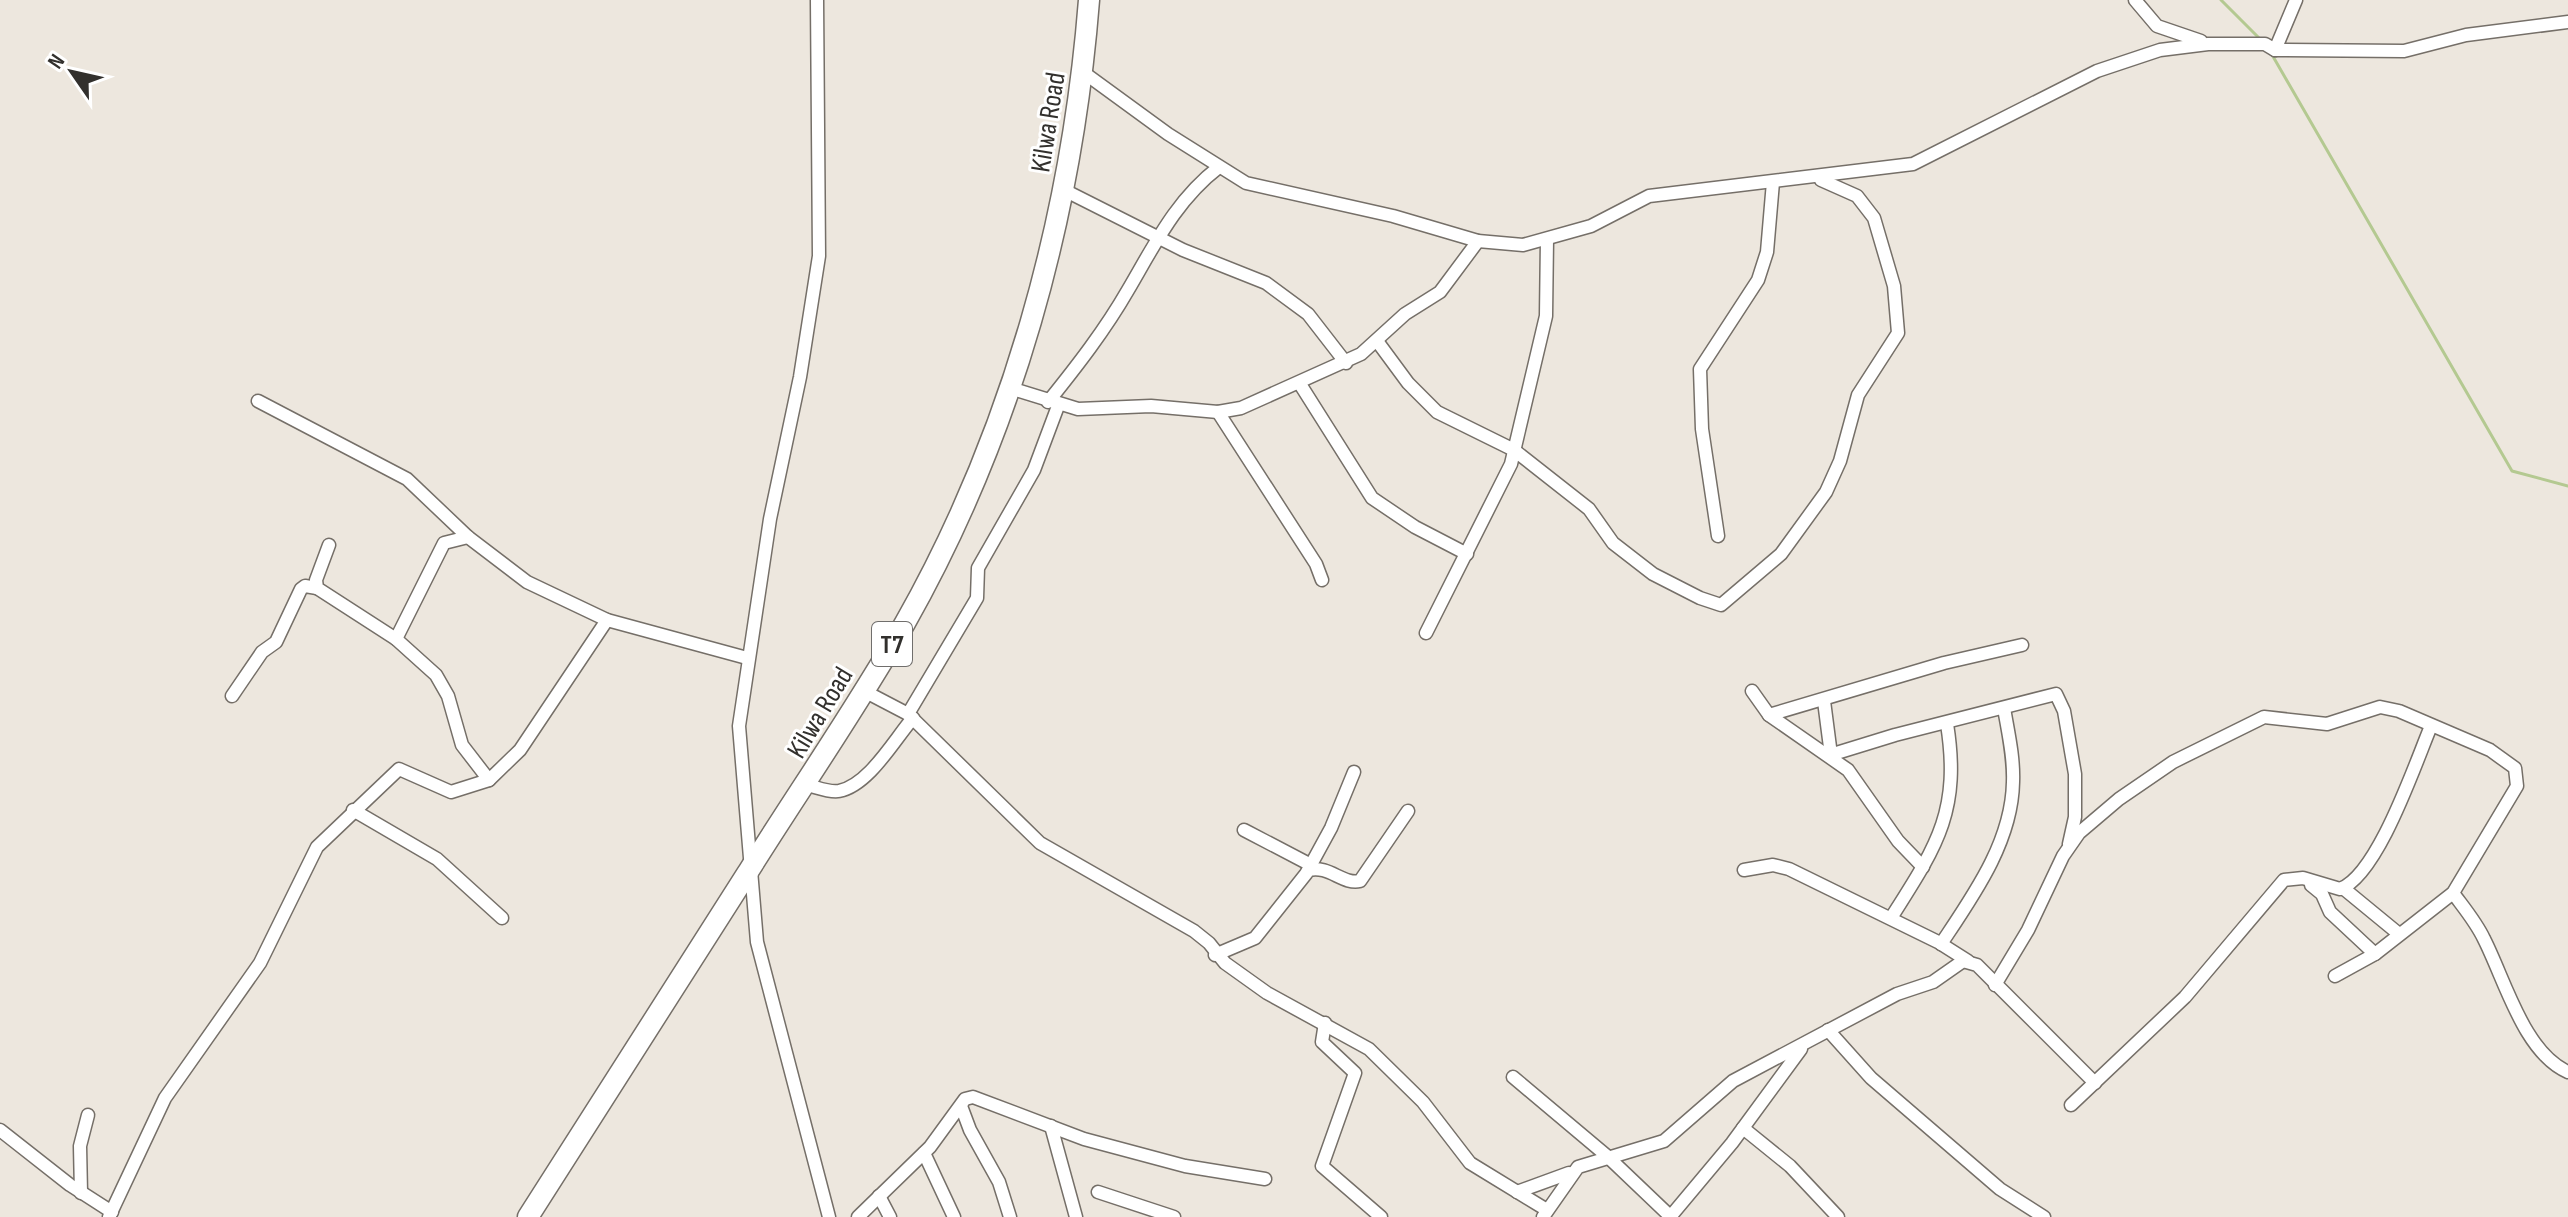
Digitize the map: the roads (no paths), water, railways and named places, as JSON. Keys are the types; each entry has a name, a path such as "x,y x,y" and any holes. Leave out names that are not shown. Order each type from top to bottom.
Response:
{"highway":[{"name":"Kilwa Road","path":"528,1217 750,868 807,785 940,556 1010,388 1046,269 1064,190 1083,72 1089,0"}],"street":[{"path":"817,0 819,256 747,658 739,726 757,942 829,1217"},
{"path":"2135,0 2157,26 2208,44"},
{"path":"2275,50 2296,0"},
{"path":"1083,72 1246,183 1393,216 1478,241 1523,245 1591,226 1649,196 1913,164 2097,71 2160,50 2208,44 2265,44 2275,50 2404,51 2466,35 2568,22"},
{"path":"807,785 837,792 849,786 869,772 910,716 977,598 978,568 1034,470 1053,404 1108,323 1156,238 1199,181 1219,167"},
{"path":"1377,341 1408,383 1437,412 1514,450 1589,509 1613,543 1653,574 1719,605 1742,590 1781,554 1826,492 1840,461 1858,395 1898,333 1894,286 1874,218 1857,196 1814,178"},
{"path":"1718,536 1702,429 1700,369 1758,280 1767,252 1773,182"},
{"path":"1064,190 1156,238 1266,283 1308,314 1346,363"},
{"path":"1426,633 1490,513 1511,464 1546,316 1547,239"},
{"path":"1010,388 1053,404 1102,410 1151,406 1218,412 1241,408 1346,363 1377,341 1405,314 1440,292 1478,241"},
{"path":"1300,384 1372,498 1415,527 1467,554"},
{"path":"258,401 407,479 468,537 527,582 607,620 747,658"},
{"path":"1218,412 1316,564 1322,580"},
{"path":"396,639 442,546 468,537"},
{"path":"317,588 316,580 329,545"},
{"path":"232,696 262,652 276,642 301,589 305,586 317,588 396,639 440,680 462,745 489,780"},
{"path":"0,1130 110,1214 165,1098 260,963 317,847 399,769 451,792 489,780 529,740 607,620"},
{"path":"1769,715 1944,663 2022,645"},
{"path":"864,691 910,716 1040,843 1194,931 1209,943 1215,955 1267,993 1325,1023 1376,1055 1423,1102 1470,1163 1517,1192 1545,1214 1572,1172"},
{"path":"1752,691 1769,715 1831,755 1861,785 1898,841 1923,867"},
{"path":"1831,755 1895,735 2054,694 2060,698 2075,774 2075,817 2069,846 2028,930 1995,985"},
{"path":"1824,701 1831,755"},
{"path":"2069,846 2119,799 2173,762 2264,717 2327,724 2386,707 2481,744 2511,764 2519,779 2497,824 2453,893 2375,954 2335,976"},
{"path":"1941,944 1978,888 1996,852 2007,816 2013,779 2004,708"},
{"path":"1891,918 1936,846 1949,809 1952,754 1947,724"},
{"path":"2343,888 2363,869 2382,842 2431,726"},
{"path":"1215,955 1255,938 1309,868 1354,772"},
{"path":"353,810 437,859 502,918"},
{"path":"1244,830 1309,868 1325,870 1354,883 1360,881 1408,811"},
{"path":"1744,870 1773,865 1789,869 1891,918 1977,965 2095,1083"},
{"path":"2071,1105 2195,986 2279,885 2289,878 2303,878 2329,888 2343,888 2399,934"},
{"path":"2303,878 2322,894 2330,912 2375,954"},
{"path":"2453,893 2483,937 2510,999 2543,1056 2568,1072"},
{"path":"1517,1192 1607,1156 1664,1141 1733,1081 1897,994 1933,982 1968,961"},
{"path":"1325,1023 1322,1042 1355,1073 1322,1166 1381,1217"},
{"path":"1828,1030 1871,1078 2000,1189 2044,1217"},
{"path":"1513,1077 1607,1156 1670,1217 1743,1128 1804,1045"},
{"path":"858,1217 924,1153 961,1106 973,1097 1084,1139 1166,1162 1265,1179"},
{"path":"961,1106 970,1130 999,1182 1010,1217"},
{"path":"81,1193 80,1146 88,1115"},
{"path":"1051,1126 1076,1217"},
{"path":"1743,1128 1790,1166 1838,1217"},
{"path":"924,1153 954,1217"},
{"path":"1098,1192 1174,1217"},
{"path":"879,1196 890,1217"}],"waterway":[{"path":"2221,0 2262,41"},
{"path":"2271,53 2512,471 2568,486"}]}
